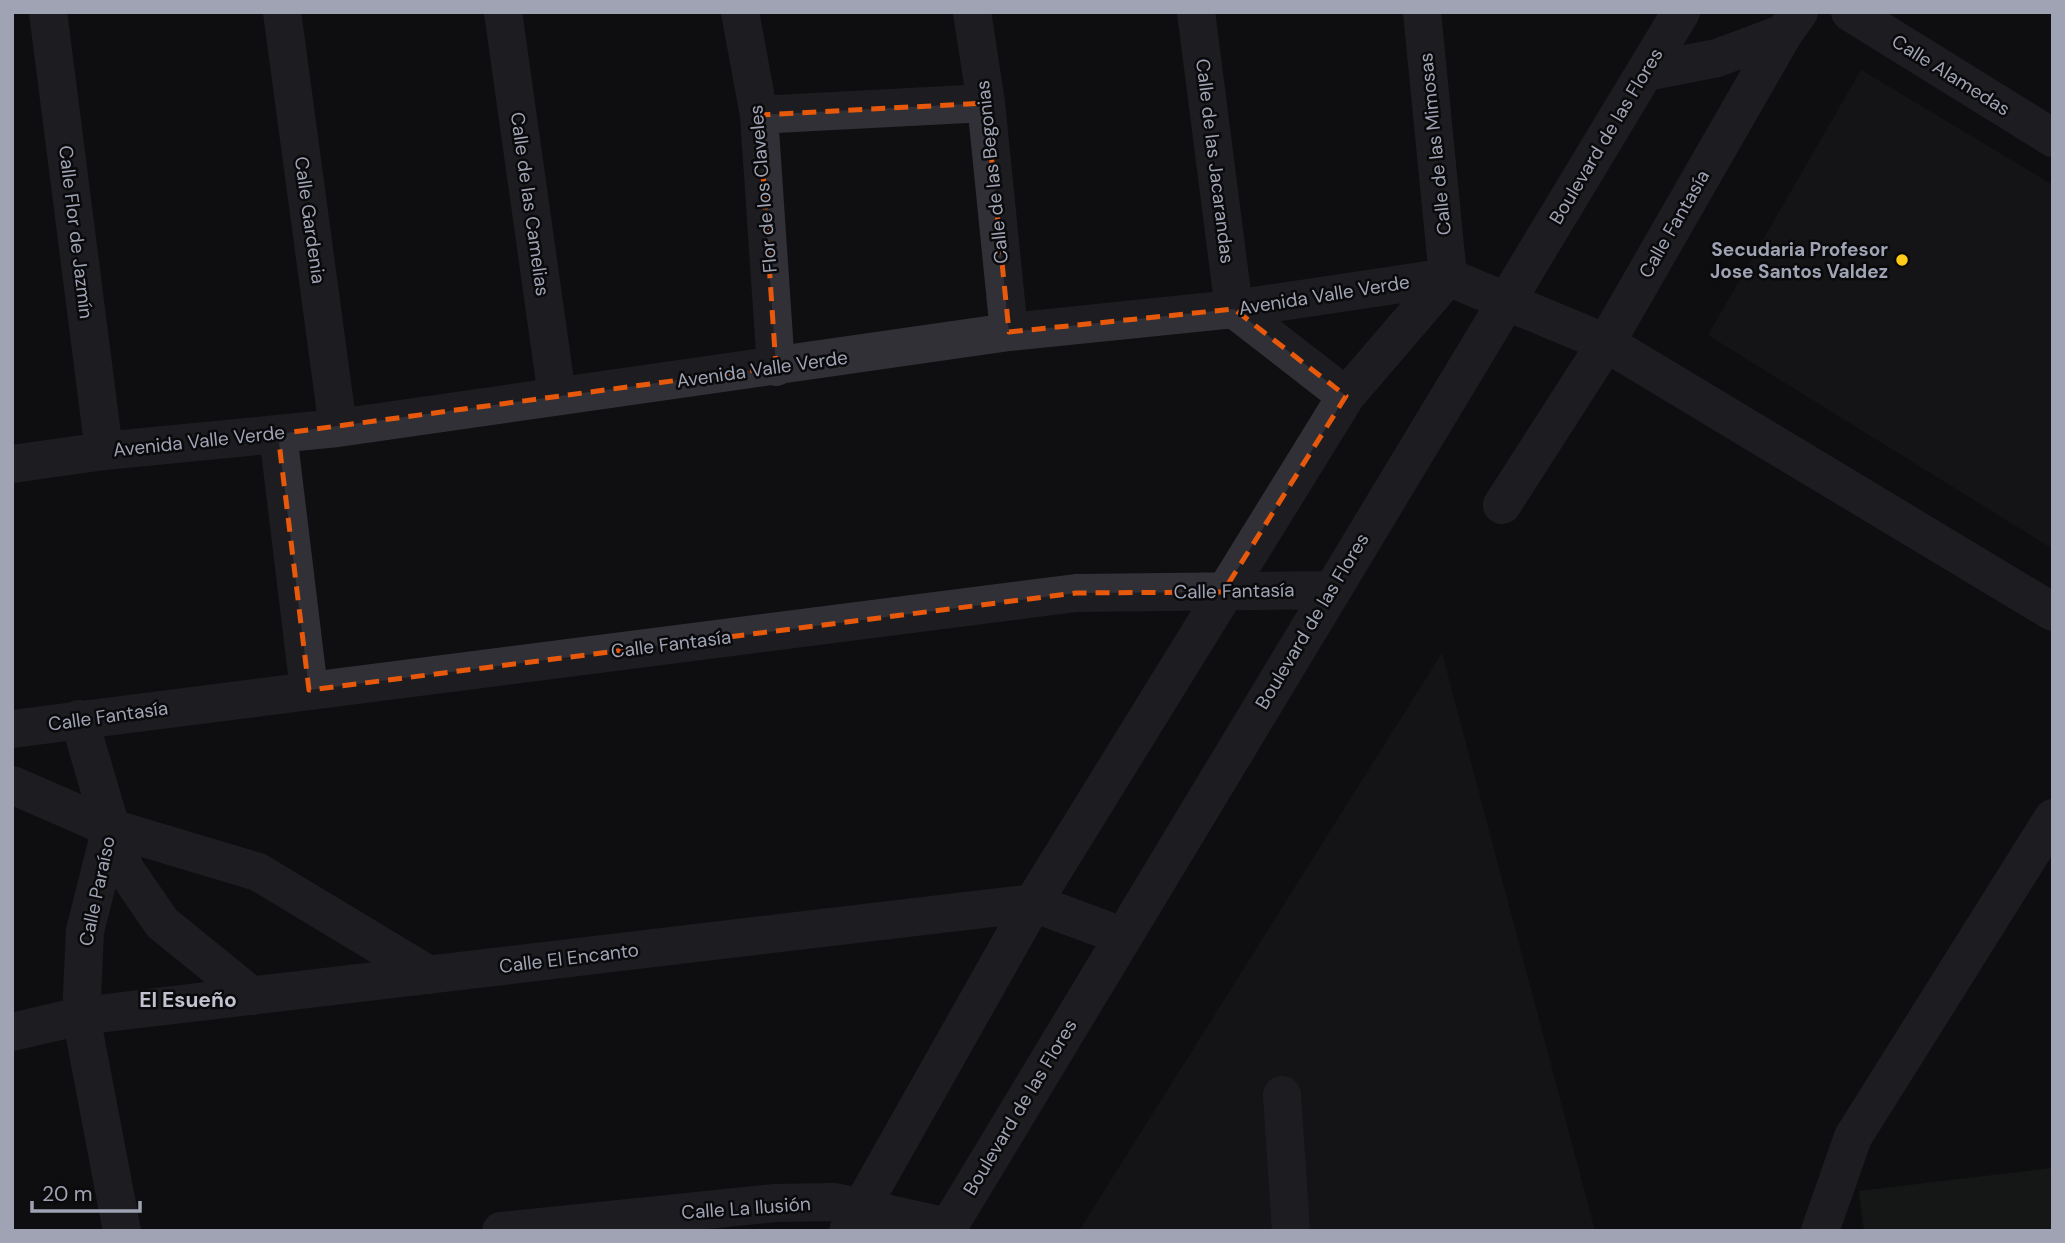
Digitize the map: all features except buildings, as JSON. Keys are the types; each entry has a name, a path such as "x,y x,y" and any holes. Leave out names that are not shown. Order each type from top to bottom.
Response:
{"street":[{"name":"Calle Flor de Jazmín","path":"48,12 104,451"},
{"name":"Calle Gardenia","path":"282,12 338,428"},
{"name":"Calle de las Camelias","path":"503,12 557,396"},
{"name":"Flor de los Claveles","path":"740,12 759,115 776,368"},
{"name":"Calle de las Begonias","path":"972,12 986,103 1009,332"},
{"name":"Calle de las Jacarandas","path":"1196,12 1234,309"},
{"name":"Calle de las Mimosas","path":"1422,12 1448,276"},
{"name":"Boulevard de las Flores","path":"947,1229 1681,12"},
{"name":"Calle Alamedas","path":"1850,12 2053,138"},
{"path":"1646,72 1717,58 1791,23"},
{"name":"Calle Fantasía","path":"1503,505 1606,343 1791,23"},
{"path":"759,115 986,103"},
{"name":"Avenida Valle Verde","path":"12,464 104,451 338,428 776,368 1009,332 1234,309 1448,276"},
{"path":"855,1219 1033,903 1346,396 1448,276 1606,343 2053,612"},
{"path":"1234,309 1346,396"},
{"path":"278,434 309,690"},
{"name":"Calle Fantasía","path":"12,729 1076,593 1331,590"},
{"name":"Calle Paraíso","path":"79,719 111,828 85,930 81,1016 122,1231"},
{"path":"12,785 111,828 258,872 429,975"},
{"path":"1820,1231 1853,1137 2053,818"},
{"path":"111,828 125,869 162,923 252,996"},
{"name":"Calle El Encanto","path":"12,1032 81,1016 1033,903 1122,936"},
{"path":"1282,1095 1291,1231"},
{"name":"Calle La Ilusión","path":"501,1231 776,1203 835,1202 855,1219 947,1229"}],"highlighted area":[{"path":"986,103 1009,332 1234,309 1346,396 1223,592 1076,593 309,690 278,434 776,367 759,115"}],"shaded area":[{"name":"Secudaria Profesor Jose Santos Valdez","path":"1861,70 2053,185 2053,549 1708,335"},
{"path":"1442,653 1595,1231 1079,1231"},
{"path":"2053,1168 2053,1231 1864,1231 1859,1191"}],"place":[{"name":"Secudaria Profesor Jose Santos Valdez","path":"1902,260"}],"district":[{"name":"El Esueño","path":"188,1000"}]}
